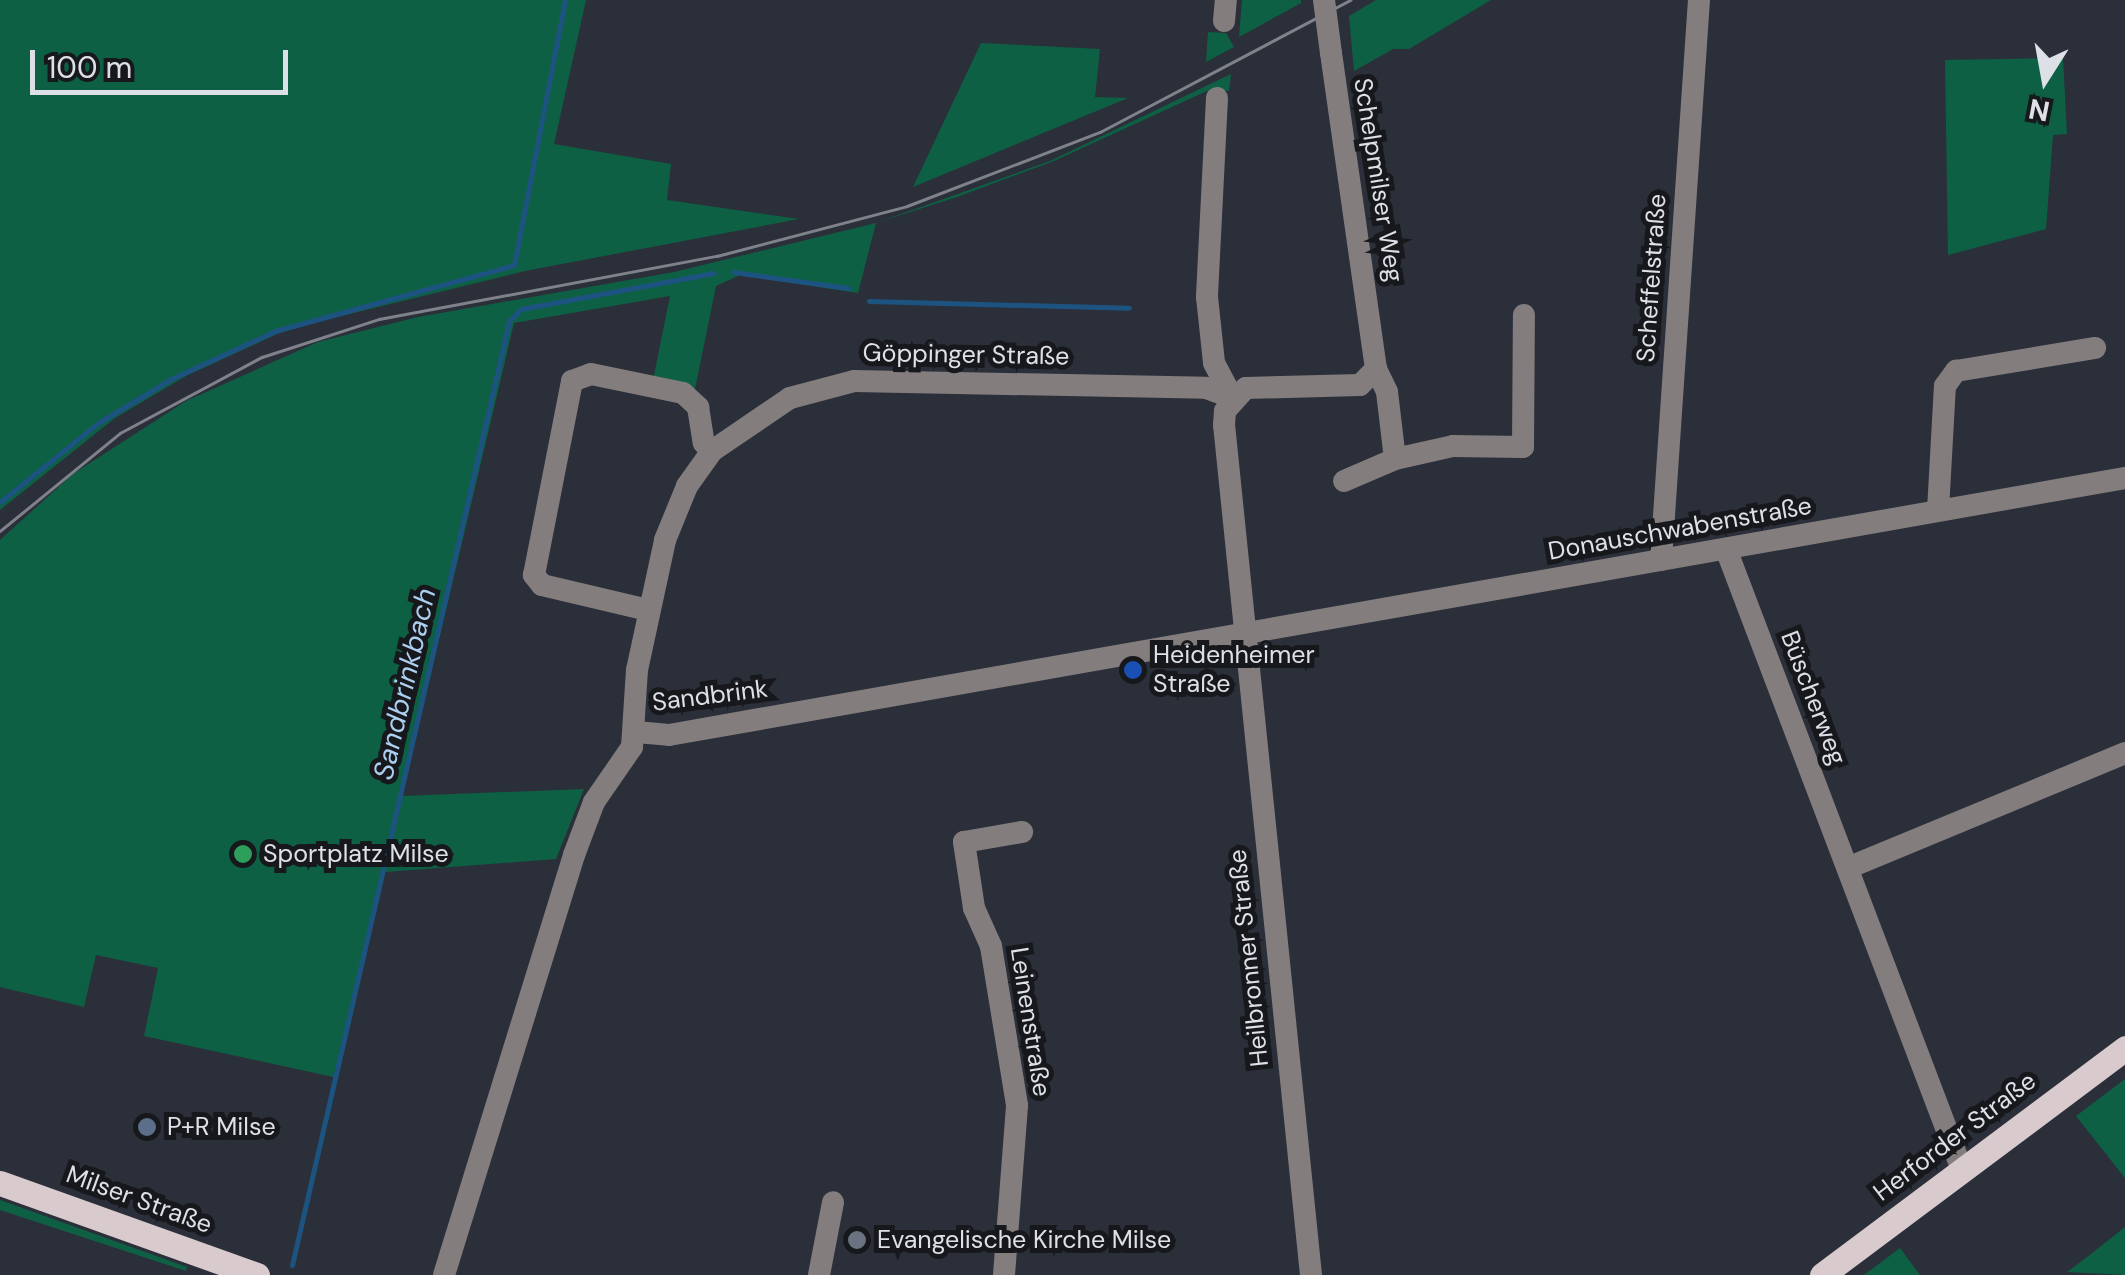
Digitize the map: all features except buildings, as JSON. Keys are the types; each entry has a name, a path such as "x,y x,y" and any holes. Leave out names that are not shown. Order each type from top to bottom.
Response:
{"main road":[{"name":"Herforder Straße","path":"1822,1275 2125,1048"},
{"name":"Milser Straße","path":"0,1183 257,1275"}],"street":[{"name":"Schelpmilser Weg","path":"1324,0 1376,368 1386,392 1394,459"},
{"name":"Scheffelstraße","path":"1661,560 1699,0"},
{"path":"1218,98 1207,297 1214,363 1233,398 1224,425 1244,635"},
{"path":"1344,481 1394,459 1453,446 1523,447 1524,315"},
{"path":"1938,510 1945,386 1956,371 2095,348"},
{"path":"1233,398 1262,386 1360,385 1376,368"},
{"path":"648,610 542,584 534,574 572,381 591,374 683,392 698,406 712,451"},
{"name":"Göppinger Straße","path":"636,732 637,670 673,514 712,451 790,398 854,381 1206,388 1233,398"},
{"name":"Donauschwabenstraße","path":"1244,635 2125,478"},
{"name":"Büscherweg","path":"1726,549 1850,867 1936,1114 1962,1170"},
{"name":"Sandbrink","path":"444,1275 574,855 594,802 636,732 670,734 1244,635"},
{"name":"Heilbronner Straße","path":"1244,635 1310,1275"},
{"path":"1850,867 2125,753"},
{"name":"Leinenstraße","path":"1004,1275 1017,1105 991,946 974,908 964,842 1022,832"},
{"path":"819,1275 833,1202"}],"green space":[{"path":"0,0 586,0 554,144 671,164 667,200 799,219 525,271 288,329 186,376 115,418 0,510"},
{"path":"1242,0 1301,0 1301,3 1239,37"},
{"path":"1376,0 1491,0 1409,49 1393,49 1354,71 1349,16"},
{"path":"1208,32 1226,33 1234,47 1206,62"},
{"path":"981,43 1100,49 1095,97 1128,98 913,187"},
{"path":"2063,58 2067,134 2053,135 2046,229 1948,255 1945,60"},
{"path":"1231,74 1229,91 1209,90 1054,161 876,223 1050,161"},
{"path":"876,223 858,293 740,275 716,286 695,389 653,380 670,296 514,323 402,796 584,789 556,859 385,872 338,1078 144,1036 158,968 96,955 84,1007 0,987 0,540 73,474 186,401 318,342 418,317 674,272"},
{"path":"2125,1079 2125,1178 2076,1116"},
{"path":"0,1200 187,1267 186,1271 0,1210"},
{"path":"2125,1227 2125,1275 2067,1272 2091,1254"},
{"path":"1900,1248 1920,1275 1864,1275"}],"waterway":[{"path":"0,502 98,423 171,379 275,331 514,265 565,0"},
{"name":"Sandbrinkbach","path":"733,272 848,288"},
{"name":"Sandbrinkbach","path":"292,1265 509,321 521,309 714,273"},
{"name":"Sandbrinkbach","path":"869,301 1129,308"}],"tram line":[{"path":"0,531 120,433 262,357 379,319 717,256 907,206 1100,132 1350,0"}],"place":[{"name":"Heidenheimer Straße","path":"1133,670"},
{"name":"Sportplatz Milse","path":"243,854"},
{"name":"P+R Milse","path":"147,1127"},
{"name":"Evangelische Kirche Milse","path":"857,1240"}]}
